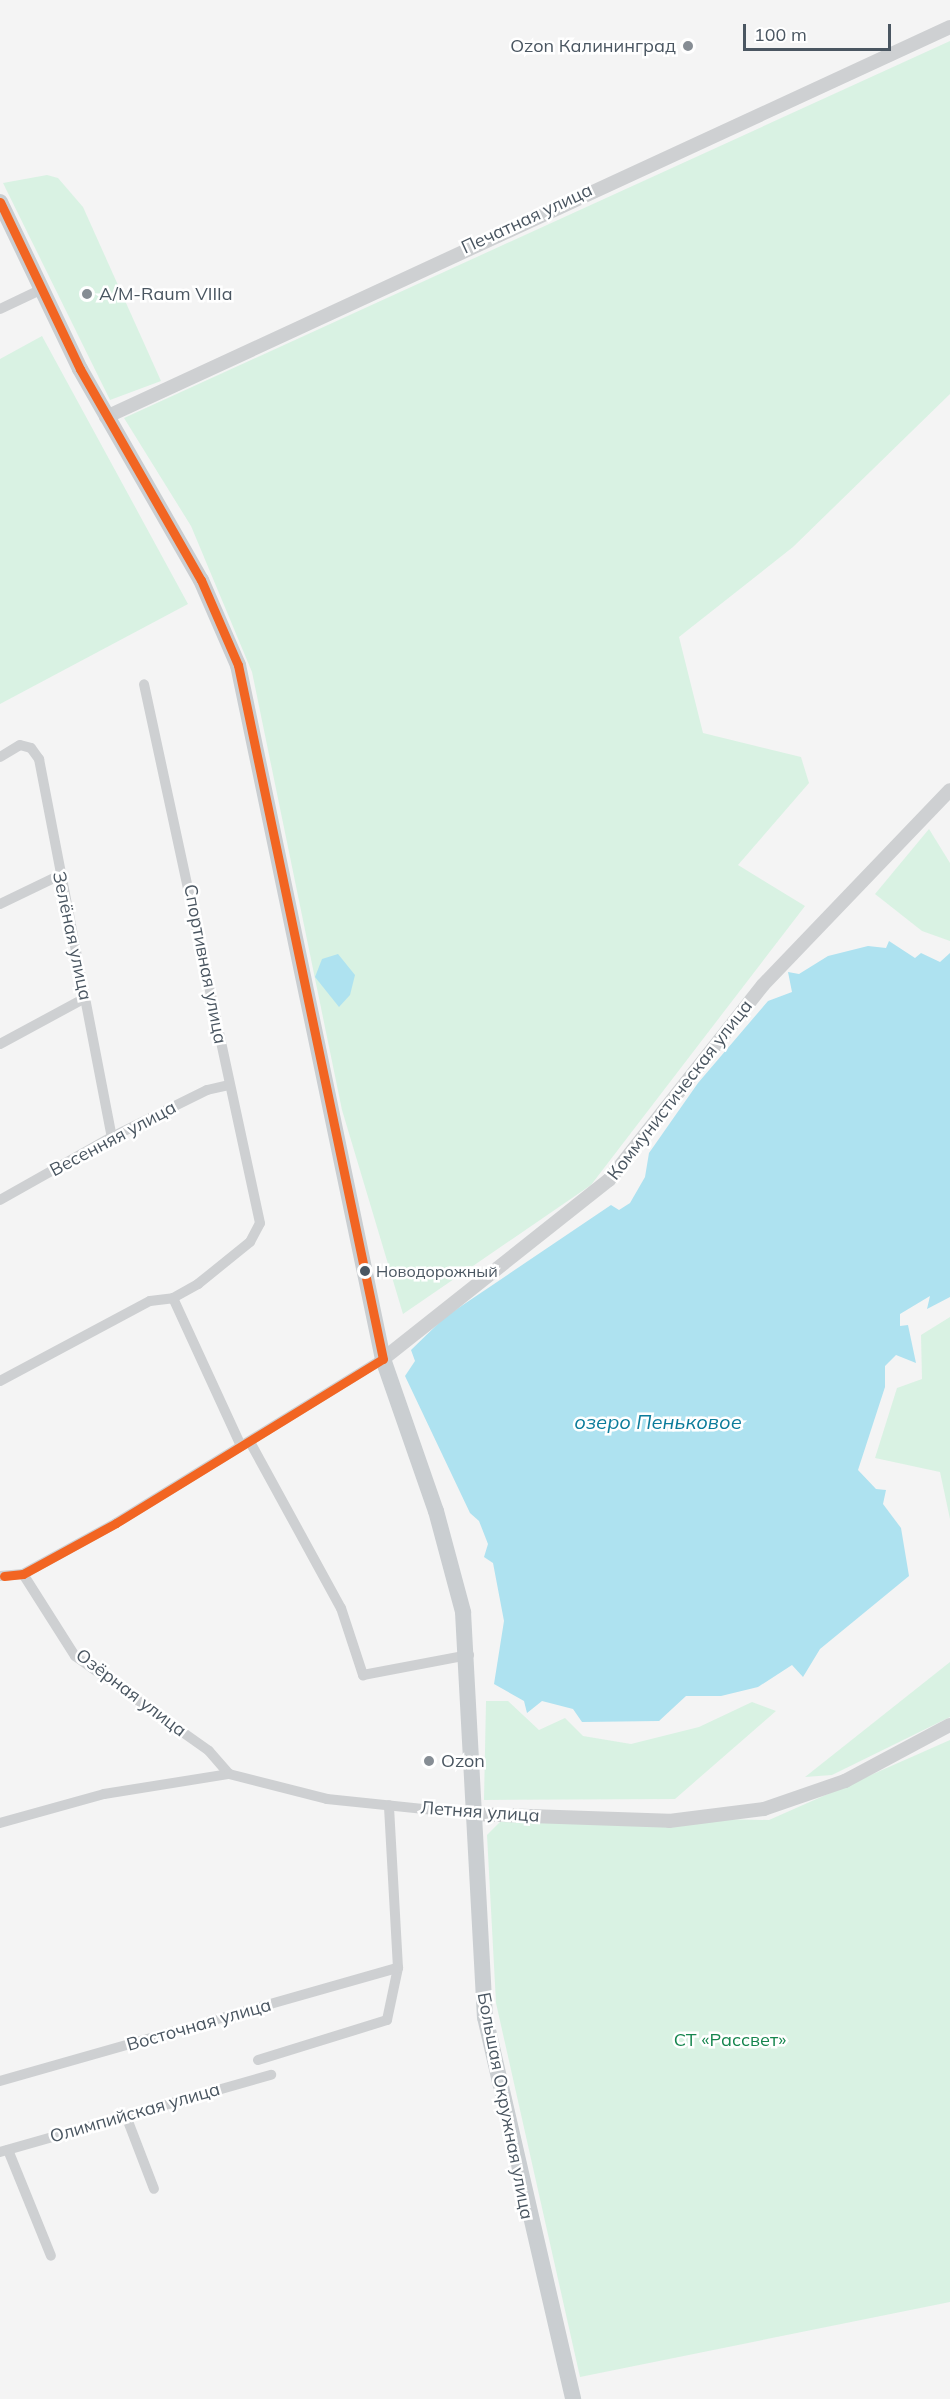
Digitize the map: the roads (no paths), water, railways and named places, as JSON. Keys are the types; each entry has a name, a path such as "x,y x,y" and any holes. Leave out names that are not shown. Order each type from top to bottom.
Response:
{"main road":[{"name":"Большая Окружная улица","path":"0,202 40,290 106,417 201,580 237,665 382,1359 454,1568 469,1655 473,1814 485,2017 573,2399"}],"street":[{"name":"Печатная улица","path":"106,417 950,27"},
{"path":"0,309 40,290"},
{"name":"Спортивная улица","path":"144,684 228,1085 258,1199 260,1223 250,1242 173,1298"},
{"name":"Зелёная улица","path":"0,756 20,745 31,748 39,759 58,876 112,1137"},
{"name":"Коммунистическая улица","path":"382,1359 609,1180 764,985 950,790"},
{"path":"0,904 58,876"},
{"path":"0,1044 85,998"},
{"name":"Весенняя улица","path":"0,1200 112,1137 207,1090 228,1085"},
{"path":"0,1381 150,1301 173,1298 245,1444 342,1608 359,1668 367,1676 469,1655"},
{"path":"0,1576 24,1574 245,1444 382,1359"},
{"name":"Озёрная улица","path":"24,1574 75,1656 209,1751 229,1774"},
{"name":"Летняя улица","path":"0,1823 104,1794 229,1774 327,1799 389,1806 473,1814 669,1821 764,1809 845,1781 950,1725"},
{"path":"258,2060 387,2020 398,1968 389,1806"},
{"name":"Восточная улица","path":"0,2081 398,1968"},
{"name":"Олимпийская улица","path":"4,2151 271,2075"},
{"path":"126,2116 154,2189"},
{"path":"4,2151 51,2256"}],"water":[{"name":"озеро Пеньковое","path":"889,941 915,958 921,953 940,962 950,953 950,1297 927,1309 930,1296 900,1314 900,1326 908,1325 916,1363 896,1355 885,1366 885,1387 858,1470 876,1489 886,1490 883,1504 901,1528 909,1576 820,1649 803,1677 792,1665 758,1687 721,1696 686,1696 659,1721 582,1722 573,1709 542,1701 527,1713 524,1701 494,1684 504,1621 493,1563 484,1557 488,1544 479,1521 470,1513 405,1376 415,1361 411,1350 445,1317 611,1205 619,1210 630,1203 645,1177 649,1153 698,1083 768,1001 792,992 788,972 799,974 828,956 868,946 886,948"},
{"path":"338,954 355,975 350,995 339,1007 315,977 322,959"}],"place":[{"name":"Ozon Калининград","path":"688,46"},
{"name":"A/M-Raum VIIIa","path":"87,294"},
{"name":"Новодорожный","path":"365,1271"},
{"name":"Ozon","path":"429,1761"}],"park label":[{"name":"СТ «Рассвет»","path":"730,2040"}]}
